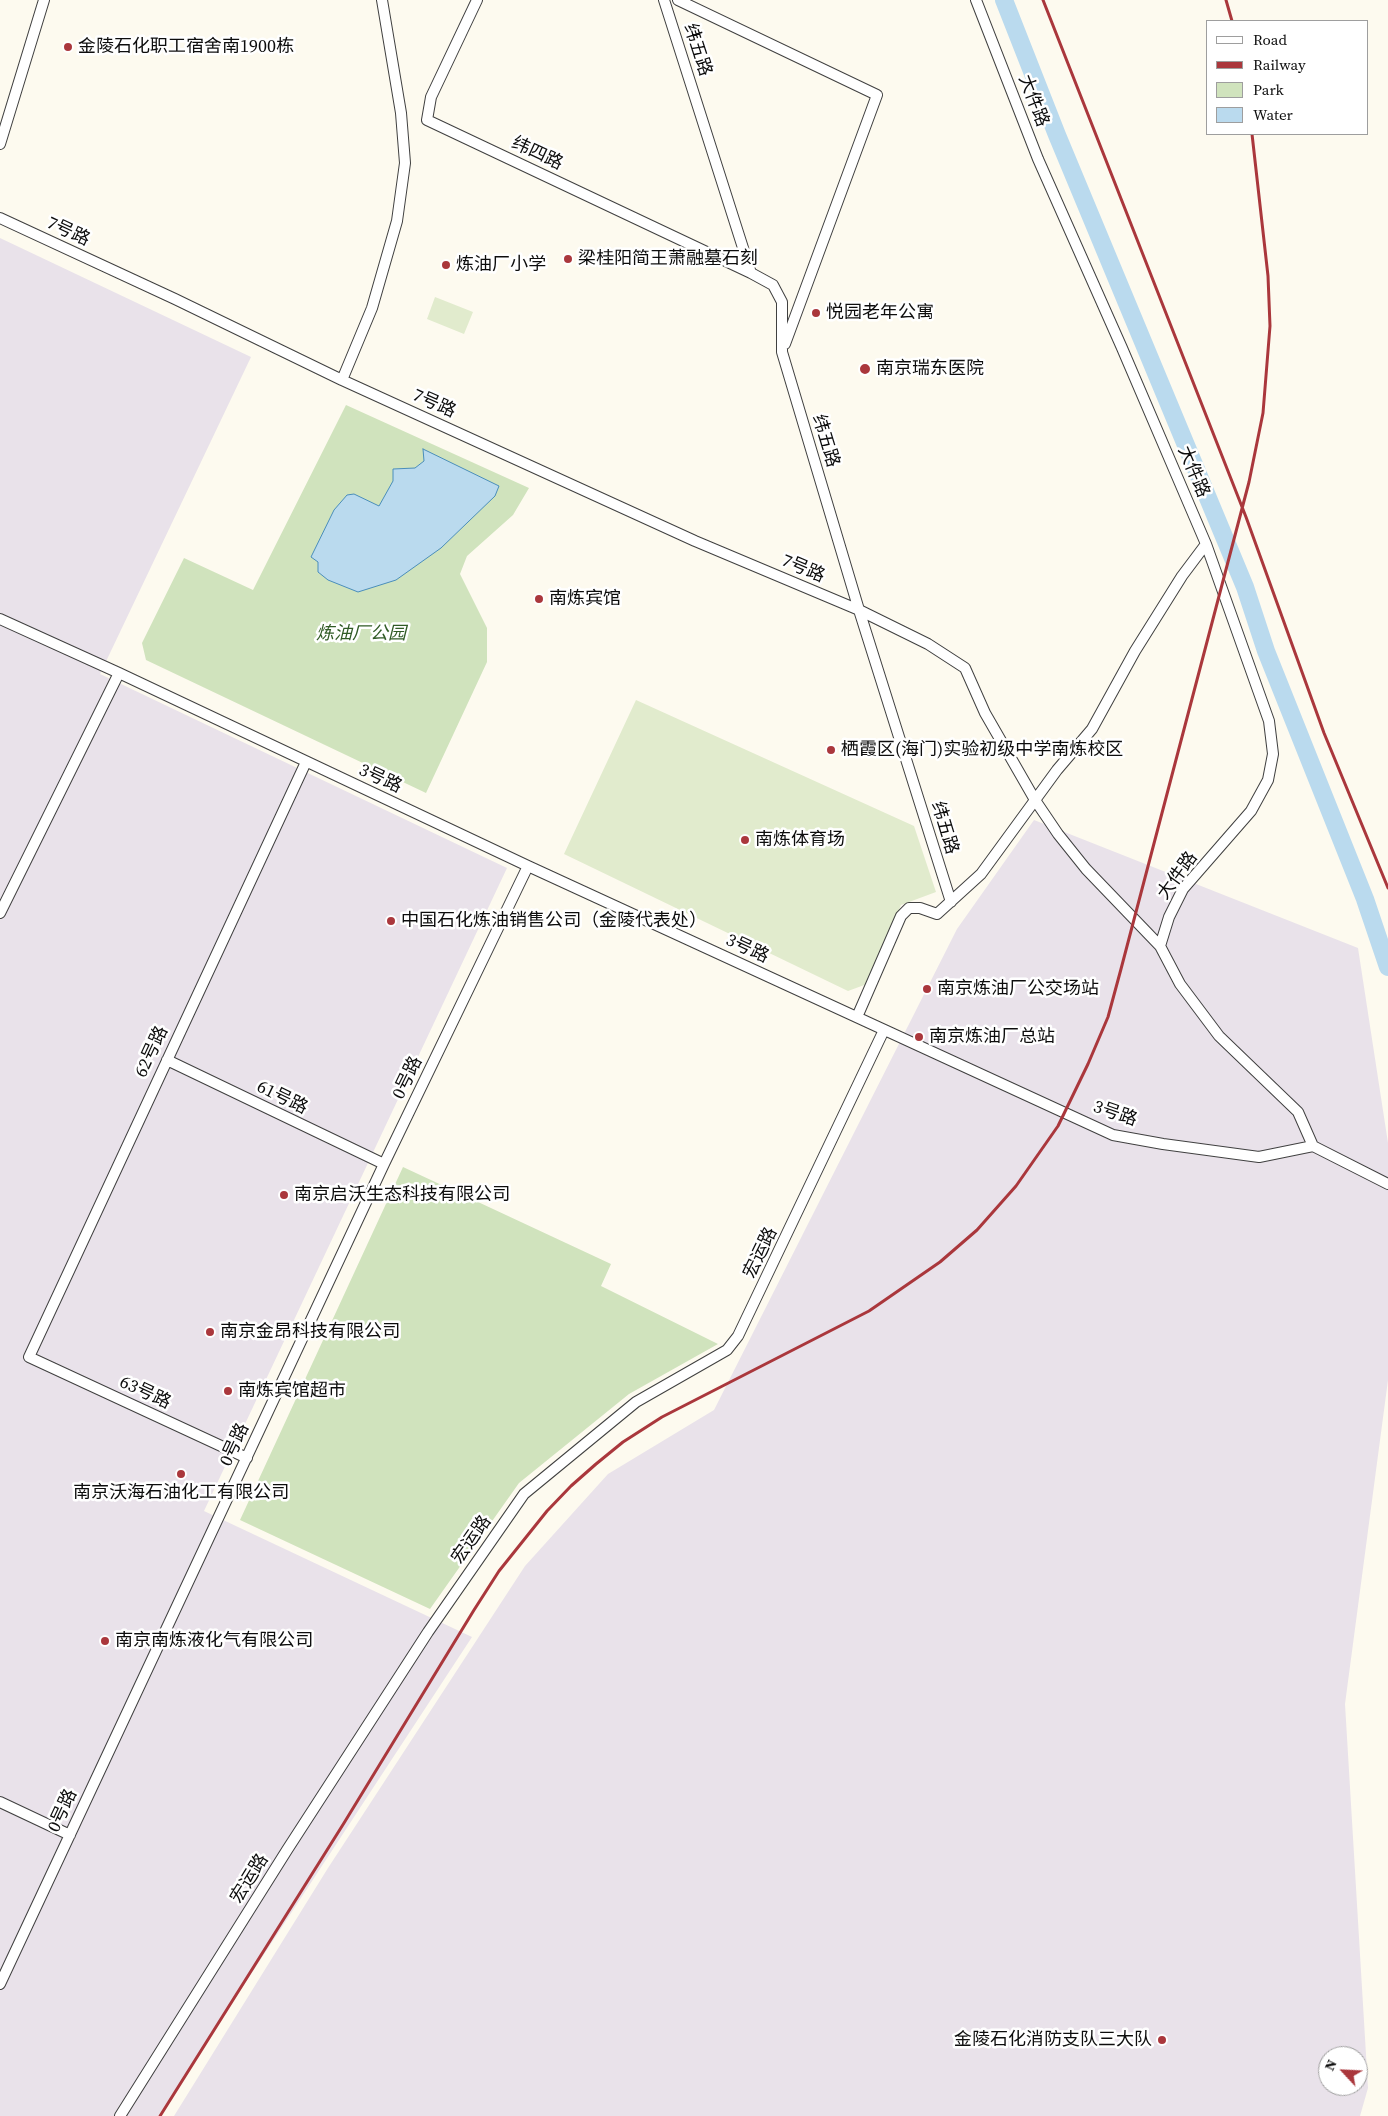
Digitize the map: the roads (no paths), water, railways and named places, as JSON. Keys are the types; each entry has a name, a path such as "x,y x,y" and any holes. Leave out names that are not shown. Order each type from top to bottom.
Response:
{"street":[{"path":"0,144 44,0"},
{"path":"342,380 372,308 397,221 406,163 401,113 382,0"},
{"name":"纬四路","path":"477,0 431,97 427,120 752,273"},
{"name":"纬五路","path":"664,0 752,273 773,285 782,302 782,352 859,610 951,902"},
{"path":"678,0 877,95 782,352"},
{"name":"大件路","path":"976,0 1038,159 1206,544 1269,721 1273,754 1268,780 1251,812 1183,889 1168,917 1160,946"},
{"name":"7号路","path":"0,218 175,299 342,380 695,541 859,610 928,644 964,668 985,713 1035,800 1058,834 1086,869 1160,946 1180,984 1219,1036 1298,1112 1313,1146"},
{"path":"857,1017 901,916 909,908 920,908 937,914 981,874 1057,770 1092,729 1135,651 1182,576 1206,544"},
{"name":"3号路","path":"0,619 119,673 528,866 1112,1135 1259,1157 1313,1146"},
{"path":"0,913 119,673"},
{"name":"62号路","path":"29,1357 306,762"},
{"name":"0号路","path":"0,1984 384,1164 528,866"},
{"name":"宏运路","path":"120,2116 287,1850 428,1632 524,1494 636,1402 727,1350 738,1336 884,1030"},
{"name":"61号路","path":"166,1060 384,1164"},
{"path":"1313,1146 1388,1184"},
{"name":"63号路","path":"29,1357 247,1458"},
{"path":"0,1802 70,1835"}],"water":[{"path":"423,449 499,486 495,496 441,548 396,580 358,592 328,580 318,572 318,562 311,557 334,510 347,495 354,494 379,506 393,481 393,469 415,468 424,461"}],"waterway":[{"path":"1004,0 1057,135 1245,587 1266,651 1365,899 1388,967"}],"railway":[{"path":"1043,0 1246,517 1324,733 1388,888"},
{"path":"1226,0 1232,20"},
{"path":"160,2116 344,1823 474,1610 499,1571 547,1511 596,1464 623,1442 662,1417 869,1311 940,1262 977,1230 1016,1186 1058,1126 1108,1017 1249,482 1263,413 1270,326 1268,276 1252,135"}],"place":[{"name":"金陵石化职工宿舍南1900栋","path":"68,47"},
{"name":"梁桂阳简王萧融墓石刻","path":"568,259"},
{"name":"炼油厂小学","path":"446,265"},
{"name":"悦园老年公寓","path":"816,313"},
{"name":"南京瑞东医院","path":"865,369"},
{"name":"南炼宾馆","path":"539,599"},
{"name":"栖霞区(海门)实验初级中学南炼校区","path":"831,750"},
{"name":"南炼体育场","path":"745,840"},
{"name":"中国石化炼油销售公司（金陵代表处）","path":"391,921"},
{"name":"南京炼油厂公交场站","path":"927,989"},
{"name":"南京炼油厂总站","path":"919,1037"},
{"name":"南京启沃生态科技有限公司","path":"284,1195"},
{"name":"南京金昂科技有限公司","path":"210,1332"},
{"name":"南炼宾馆超市","path":"228,1391"},
{"name":"南京沃海石油化工有限公司","path":"181,1474"},
{"name":"南京南炼液化气有限公司","path":"105,1641"},
{"name":"金陵石化消防支队三大队","path":"1162,2040"}],"park label":[{"name":"炼油厂公园","path":"361,634"}]}
